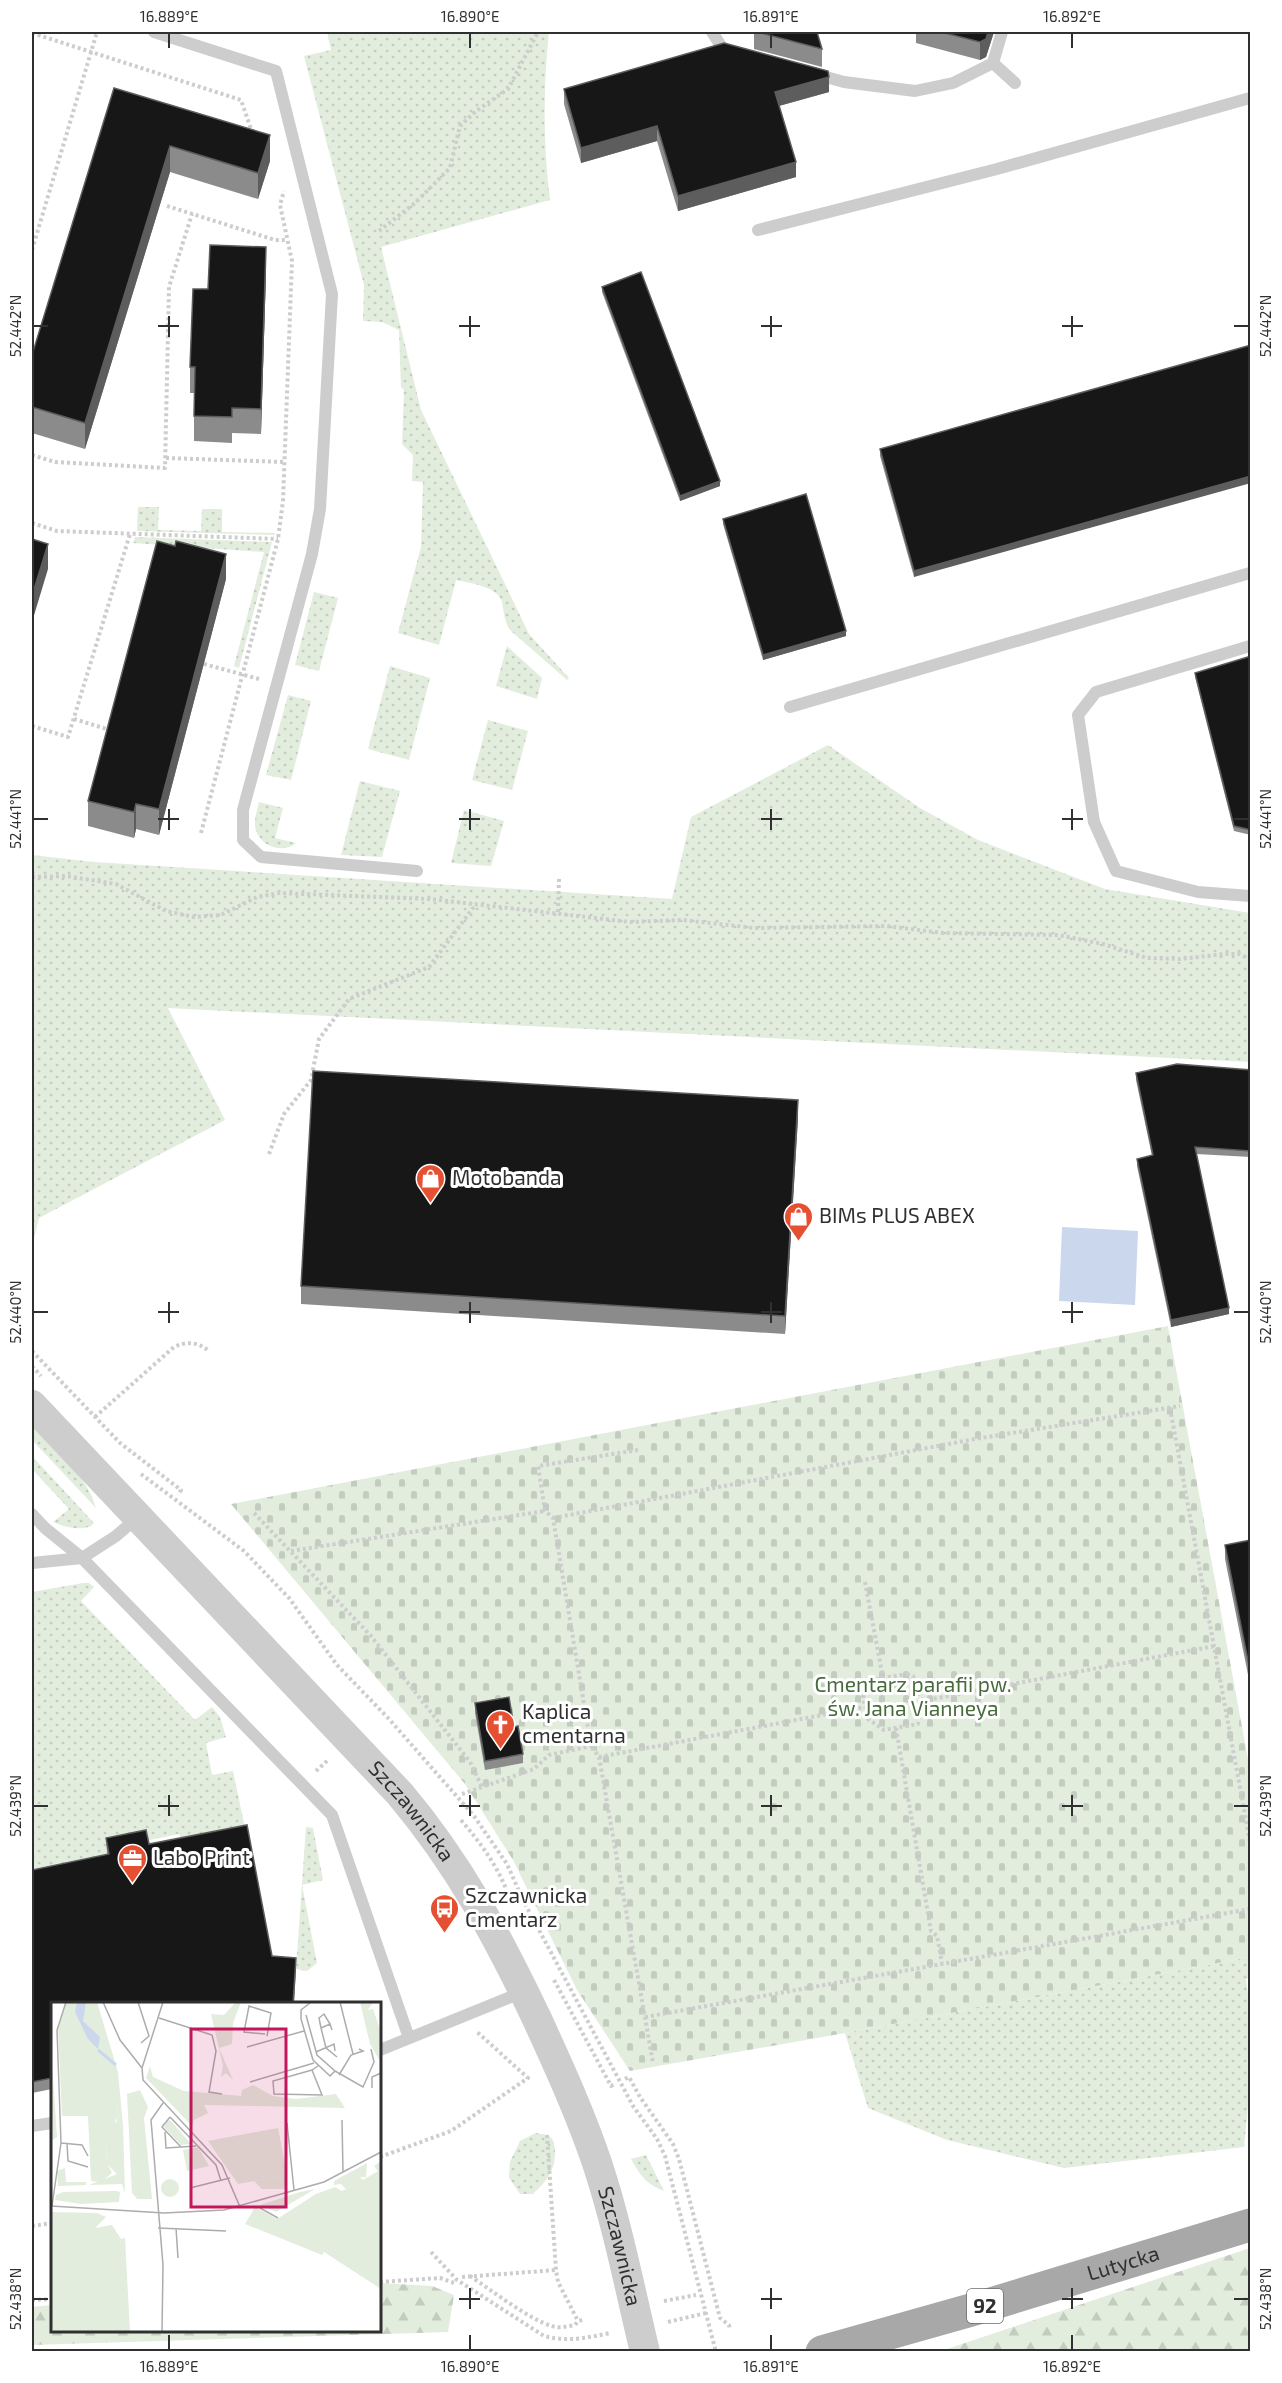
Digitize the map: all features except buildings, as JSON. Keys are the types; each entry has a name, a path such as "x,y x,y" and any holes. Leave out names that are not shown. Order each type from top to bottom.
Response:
{"main road":[{"name":"Lutycka","path":"822,2352 971,2310 1251,2225"}],"street":[{"name":"Szczawnicka","path":"32,1405 422,1820 447,1853 480,1905 524,1991 574,2099 598,2168 645,2352"}],"lane":[{"path":"154,32 276,71 332,294 320,509 312,554 243,810 243,840 261,857 417,871"},
{"path":"712,32 723,49 745,55"},
{"path":"800,70 844,82 915,91 953,83 993,63 1002,32"},
{"path":"993,63 1016,83"},
{"path":"758,230 997,169 1251,98"},
{"path":"790,707 1251,573"},
{"path":"1251,646 1096,692 1078,715 1094,822 1116,871 1198,892 1251,896"},
{"path":"32,1514 45,1528 82,1558 332,1815 409,2038"},
{"path":"32,1563 82,1558 116,1536 138,1517"},
{"path":"381,2050 524,1991"},
{"path":"32,2126 51,2123"}],"path":[{"path":"32,250 98,32"},
{"path":"380,231 415,203 450,168 460,126 476,111 508,89 538,32"},
{"path":"32,33 242,100 252,133"},
{"path":"201,833 278,539 284,462 292,261 280,205 285,188"},
{"path":"167,206 275,240 287,240"},
{"path":"32,455 55,462 165,468 170,286 192,214"},
{"path":"166,458 284,462"},
{"path":"32,523 57,531 278,539"},
{"path":"32,726 68,737 130,534"},
{"path":"204,664 277,684"},
{"path":"74,719 113,731"},
{"path":"32,877 66,876 116,884 166,911 194,917 221,915 256,897 279,893 430,899 630,922 683,920 754,928 887,926 943,933 1058,935 1103,944 1148,958 1239,954 1251,959"},
{"path":"558,912 559,879"},
{"path":"269,1154 284,1114 311,1080 319,1039 349,999 429,967 476,903"},
{"path":"95,1417 174,1347 183,1343 194,1343 203,1346 209,1352"},
{"path":"32,1351 131,1452 181,1490 178,1495"},
{"path":"553,1518 975,1439 1180,1406"},
{"path":"1170,1408 1215,1646 1242,1807 1251,1842"},
{"path":"638,1450 538,1466 545,1511 553,1518 591,1746 599,1757 653,2063"},
{"path":"291,1551 545,1511"},
{"path":"254,1513 371,1636 470,1762 482,1787"},
{"path":"864,1582 883,1678"},
{"path":"922,1701 1215,1646"},
{"path":"907,1674 913,1676 922,1701 918,1724 884,1730 868,1719 863,1696 872,1680 907,1674"},
{"path":"599,1757 865,1707"},
{"path":"896,1728 931,1931 937,1936 942,1963"},
{"path":"462,1794 534,1768 549,1755 591,1746"},
{"path":"645,2017 1251,1909"},
{"path":"381,2157 452,2131 528,2078 460,2017"},
{"path":"625,2079 629,2077 673,2144 720,2318 729,2325 730,2330"},
{"path":"470,2276 546,2324 561,2328 575,2325 580,2320 558,2282 547,2135"},
{"path":"32,2226 51,2223"},
{"path":"431,2252 458,2280 531,2329 558,2340 586,2338"},
{"path":"462,2277 556,2270"},
{"path":"381,2282 440,2278 454,2283"},
{"path":"707,2292 713,2291"},
{"path":"664,2301 696,2295"},
{"path":"32,2300 51,2299"},
{"path":"670,2321 706,2313"},
{"path":"711,2334 716,2352"}],"green space":[{"path":"327,32 549,32 545,116 550,200 381,247 421,410 529,634 569,678 567,680 510,630 505,620 502,602 495,592 475,584 456,580 439,645 398,633 421,547 423,482 412,481 413,455 402,444 404,390 401,387 399,330 382,322 363,321 364,285 304,56 331,50"},
{"path":"138,507 159,507 158,530 201,531 202,509 222,509 222,532 275,533 275,535 137,531"},
{"path":"135,537 272,542 239,668 234,666 264,552 133,543"},
{"path":"314,592 338,598 319,671 295,665"},
{"path":"507,646 542,678 537,699 496,686"},
{"path":"390,666 430,678 409,760 368,749"},
{"path":"288,695 311,701 291,780 266,775"},
{"path":"488,720 528,731 512,790 472,780"},
{"path":"828,745 920,808 978,840 1105,889 1250,913 1250,1062 168,1008 225,1120 39,1218 32,1247 32,855 94,862 672,899 691,817"},
{"path":"360,781 400,791 382,857 341,855"},
{"path":"259,802 283,808 275,838 296,843 279,848 268,845 259,837 255,827"},
{"path":"464,810 504,821 491,866 451,863"},
{"name":"Cmentarz parafii pw. św. Jana Vianneya","path":"1168,1326 1250,1770 1250,1957 630,2071 577,1990 513,1860 465,1784 231,1504"},
{"path":"32,1425 78,1474 92,1496 96,1508 32,1440"},
{"path":"32,1456 94,1523 91,1526 72,1528 53,1522 69,1509 32,1469"},
{"path":"89,1583 94,1587 81,1601 195,1720 212,1707 220,1717 226,1737 206,1743 212,1775 233,1771 245,1828 182,1841 179,1834 106,1849 109,1866 32,1882 32,1592"},
{"path":"306,1827 313,1828 323,1880 302,1885 317,1963 307,1971 296,1969"},
{"path":"1250,1957 1250,1978 1246,1979 1251,2063 1244,2147 1064,2168 947,2140 868,2108 845,2033"},
{"path":"536,2133 547,2135 553,2140 554,2164 546,2180 533,2194 520,2194 509,2178 510,2162 520,2141"},
{"path":"646,2155 664,2191 653,2186 644,2178 631,2159"},
{"path":"1250,2248 1250,2351 941,2351"},
{"path":"381,2283 432,2286 454,2295 448,2332 32,2345 32,2307 51,2305 51,2332 381,2332"}],"water":[{"path":"1062,1227 1138,1231 1135,1305 1059,1301"}],"place":[{"name":"Motobanda","path":"431,1204"},
{"name":"BIMs PLUS ABEX","path":"798,1242"},
{"name":"Kaplica cmentarna","path":"501,1750"},
{"name":"Labo Print","path":"132,1884"},
{"name":"Szczawnicka Cmentarz","path":"444,1934"}]}
